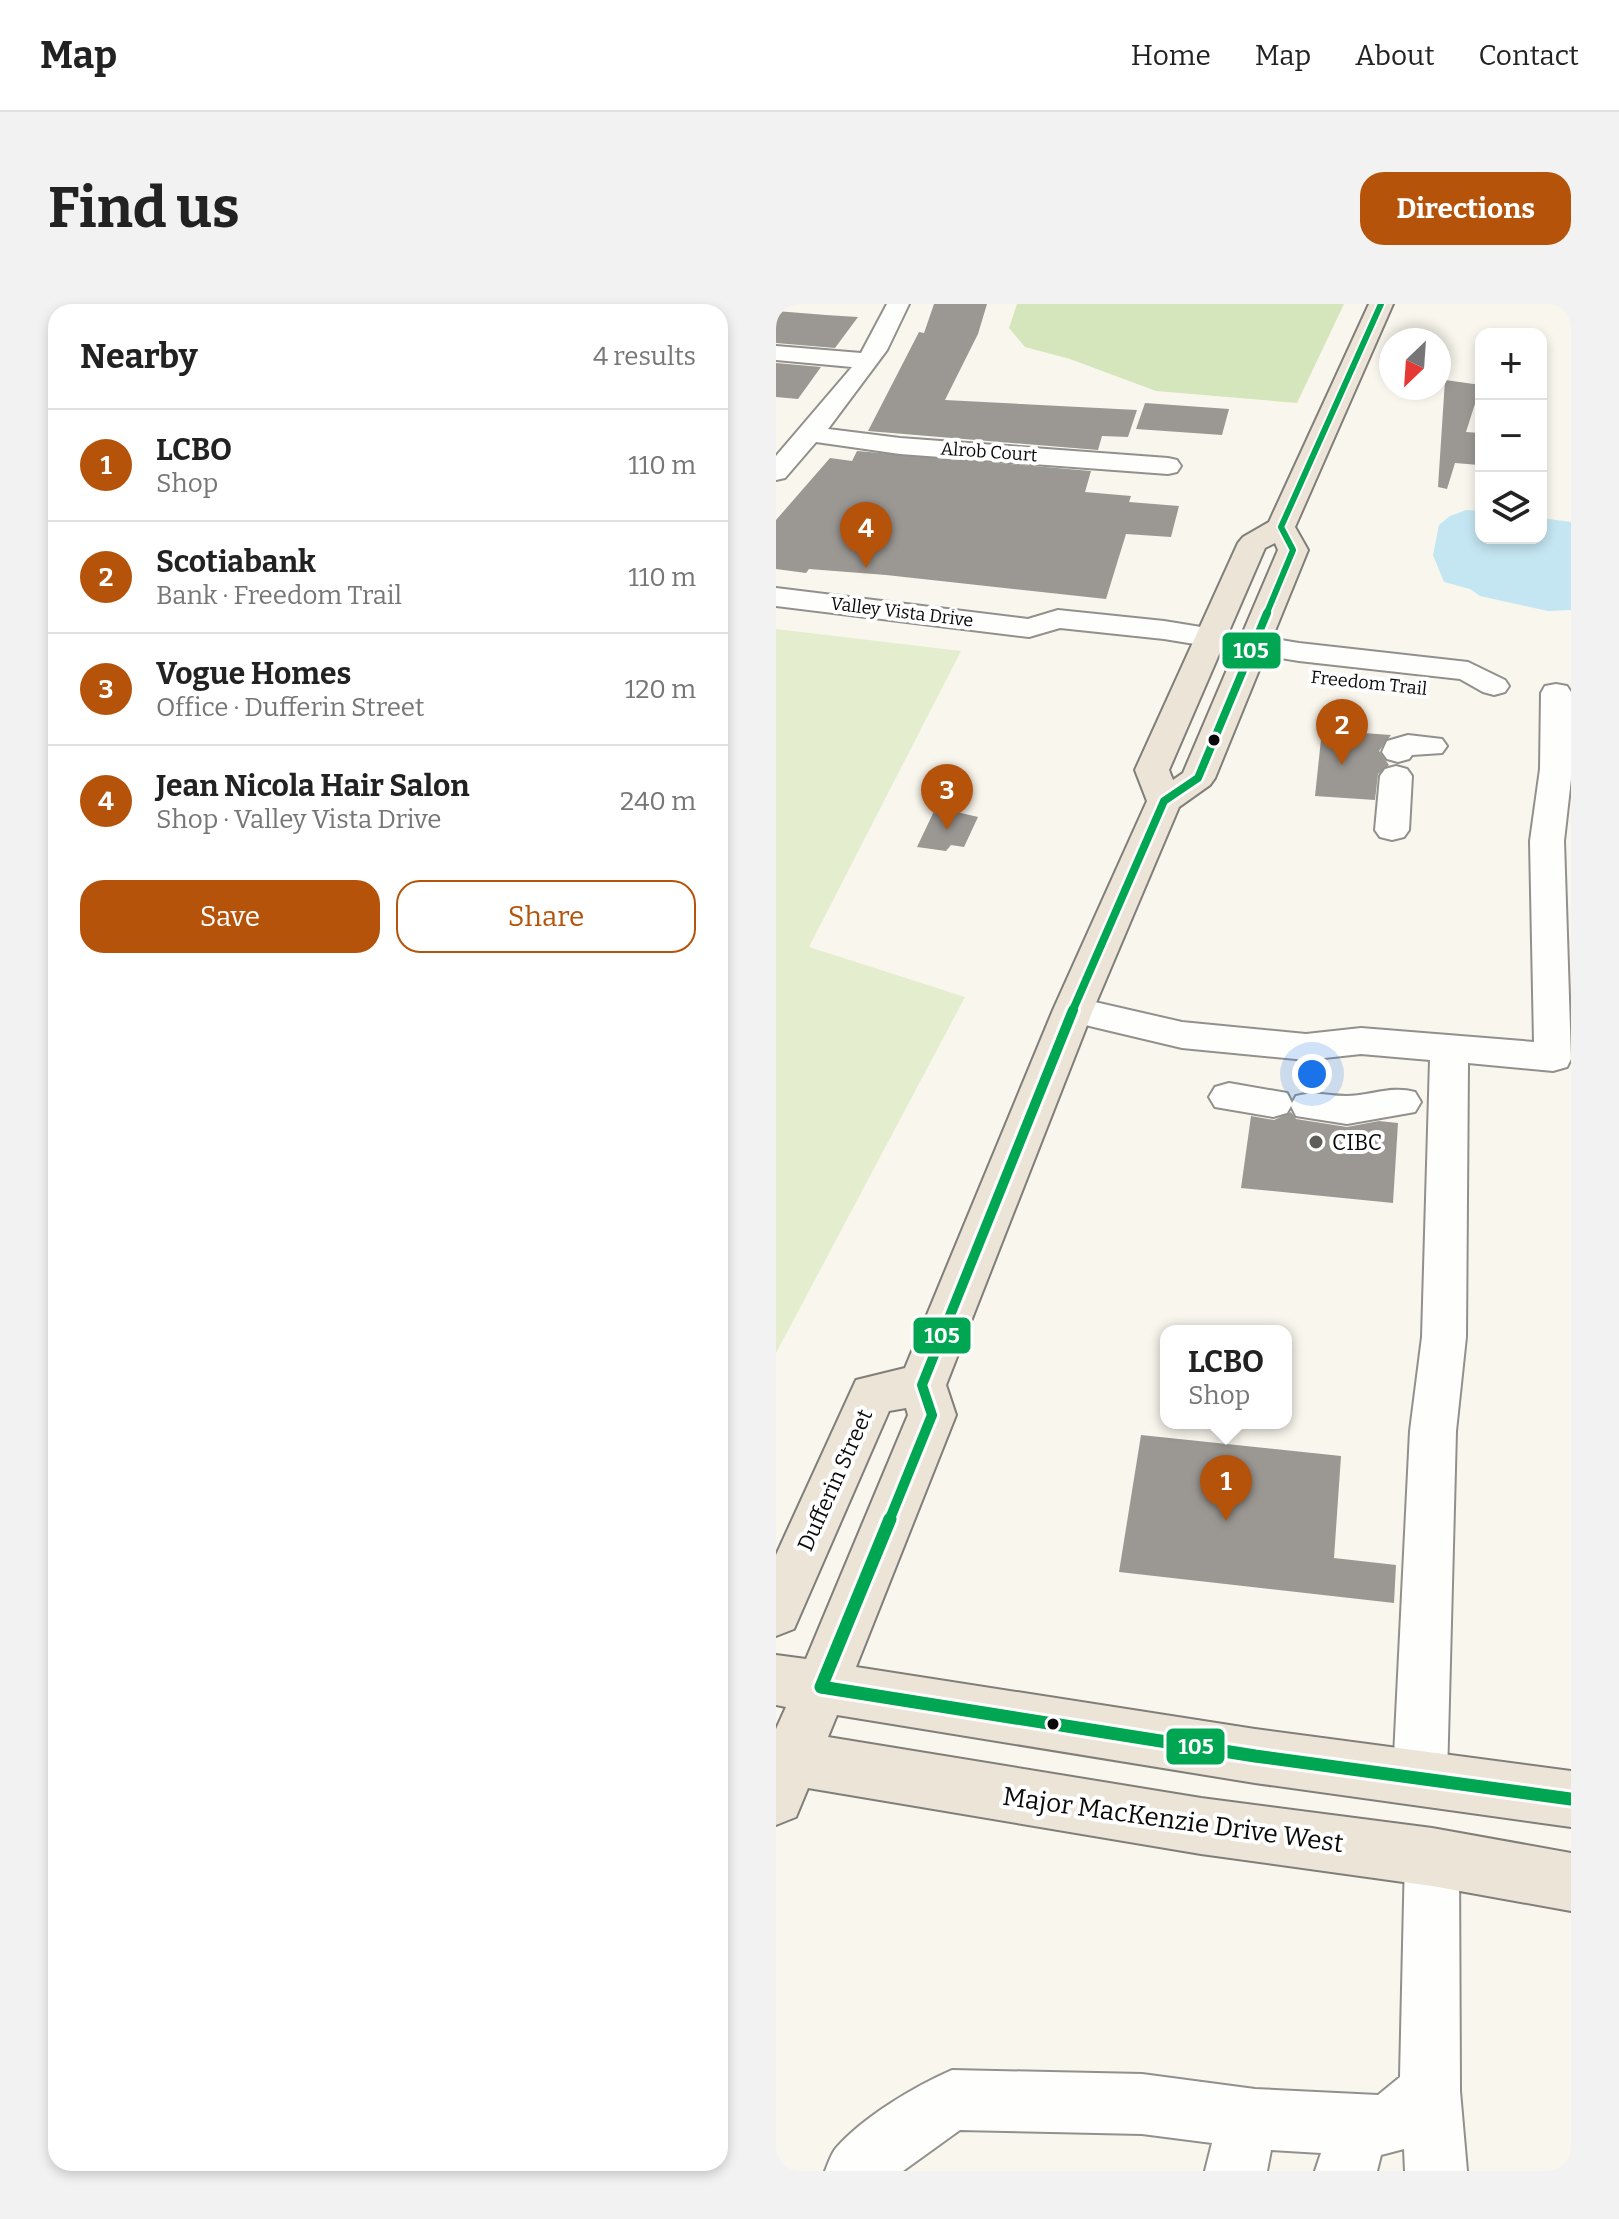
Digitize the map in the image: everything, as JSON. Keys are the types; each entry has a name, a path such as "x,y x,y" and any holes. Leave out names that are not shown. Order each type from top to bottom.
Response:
{"main road":[{"path":"1164,801 1152,770 1253,543 1281,527 1381,304"},
{"path":"781,1771 798,1683 932,1415 922,1385 1073,1010 1164,801 1198,778 1293,550 1281,527"},
{"name":"Dufferin Street","path":"776,1612 873,1394 922,1385"},
{"path":"798,1683 1255,1756 1571,1799"},
{"name":"Major MacKenzie Drive West","path":"781,1771 1432,1857 1571,1882"}],"street":[{"path":"776,472 839,400 886,333 898,304"},
{"path":"776,353 866,361"},
{"name":"Alrob Court","path":"810,434 900,446 1168,466"},
{"name":"Valley Vista Drive","path":"776,597 1029,628 1051,641 1206,649"},
{"name":"Freedom Trail","path":"1206,649 1460,693 1494,686 1564,694"},
{"path":"1073,1010 1182,1035 1306,1047 1361,1041 1553,1057 1547,841 1564,770 1564,694"},
{"path":"1392,830 1398,748 1431,746"},
{"path":"1420,1777 1433,1431 1444,1337 1449,1049"},
{"path":"1229,1097 1347,1110 1401,1102"},
{"path":"1432,1857 1430,2091 1436,2171"},
{"path":"856,2171 901,2133 952,2100 1142,2104 1242,2145 1353,2148 1389,2125 1430,2091"}],"green space":[{"path":"1017,304 1344,304 1297,403 1156,391 1070,359 1025,347 1009,328"},
{"path":"776,629 961,651 809,947 965,997 776,1353"}],"water":[{"path":"1466,510 1475,511 1475,544 1547,544 1547,519 1571,522 1571,610 1548,611 1480,596 1470,589 1444,582 1433,555 1439,525 1450,516"}],"building":[{"path":"934,304 987,304 978,334 945,400 1137,410 1128,437 1102,436 1098,450 868,431 919,332 924,333"},
{"path":"776,311 858,317 835,348 776,343"},
{"path":"776,363 821,367 798,399 776,397"},
{"path":"1451,381 1475,384 1475,404 1466,432 1475,433 1475,465 1455,463 1447,489 1438,487 1444,400 1451,400"},
{"path":"1145,403 1229,409 1222,435 1136,429"},
{"path":"857,451 1091,471 1085,492 1131,496 1129,502 1179,506 1171,537 1126,534 1106,599 886,575 776,569 776,520 830,458 852,461"},
{"path":"1322,730 1391,735 1379,751 1389,765 1378,774 1375,800 1315,796"},
{"path":"936,807 978,817 964,847 951,845 946,851 917,847"},
{"path":"1291,1112 1296,1119 1347,1127 1379,1121 1398,1123 1393,1203 1241,1188 1251,1116 1274,1120"},
{"path":"1141,1435 1341,1456 1334,1558 1396,1565 1394,1603 1119,1572"}],"transit line":[{"name":"105","path":"1381,304 1281,527 1293,550 1198,778 1164,801 1073,1010 922,1385 932,1415 821,1687 1255,1756 1571,1799"}],"place":[{"name":"Jean Nicola Hair Salon","path":"866,568"},
{"name":"Scotiabank","path":"1342,765"},
{"name":"Vogue Homes","path":"947,830"},
{"name":"CIBC","path":"1316,1142"},
{"name":"LCBO","path":"1226,1521"}]}
